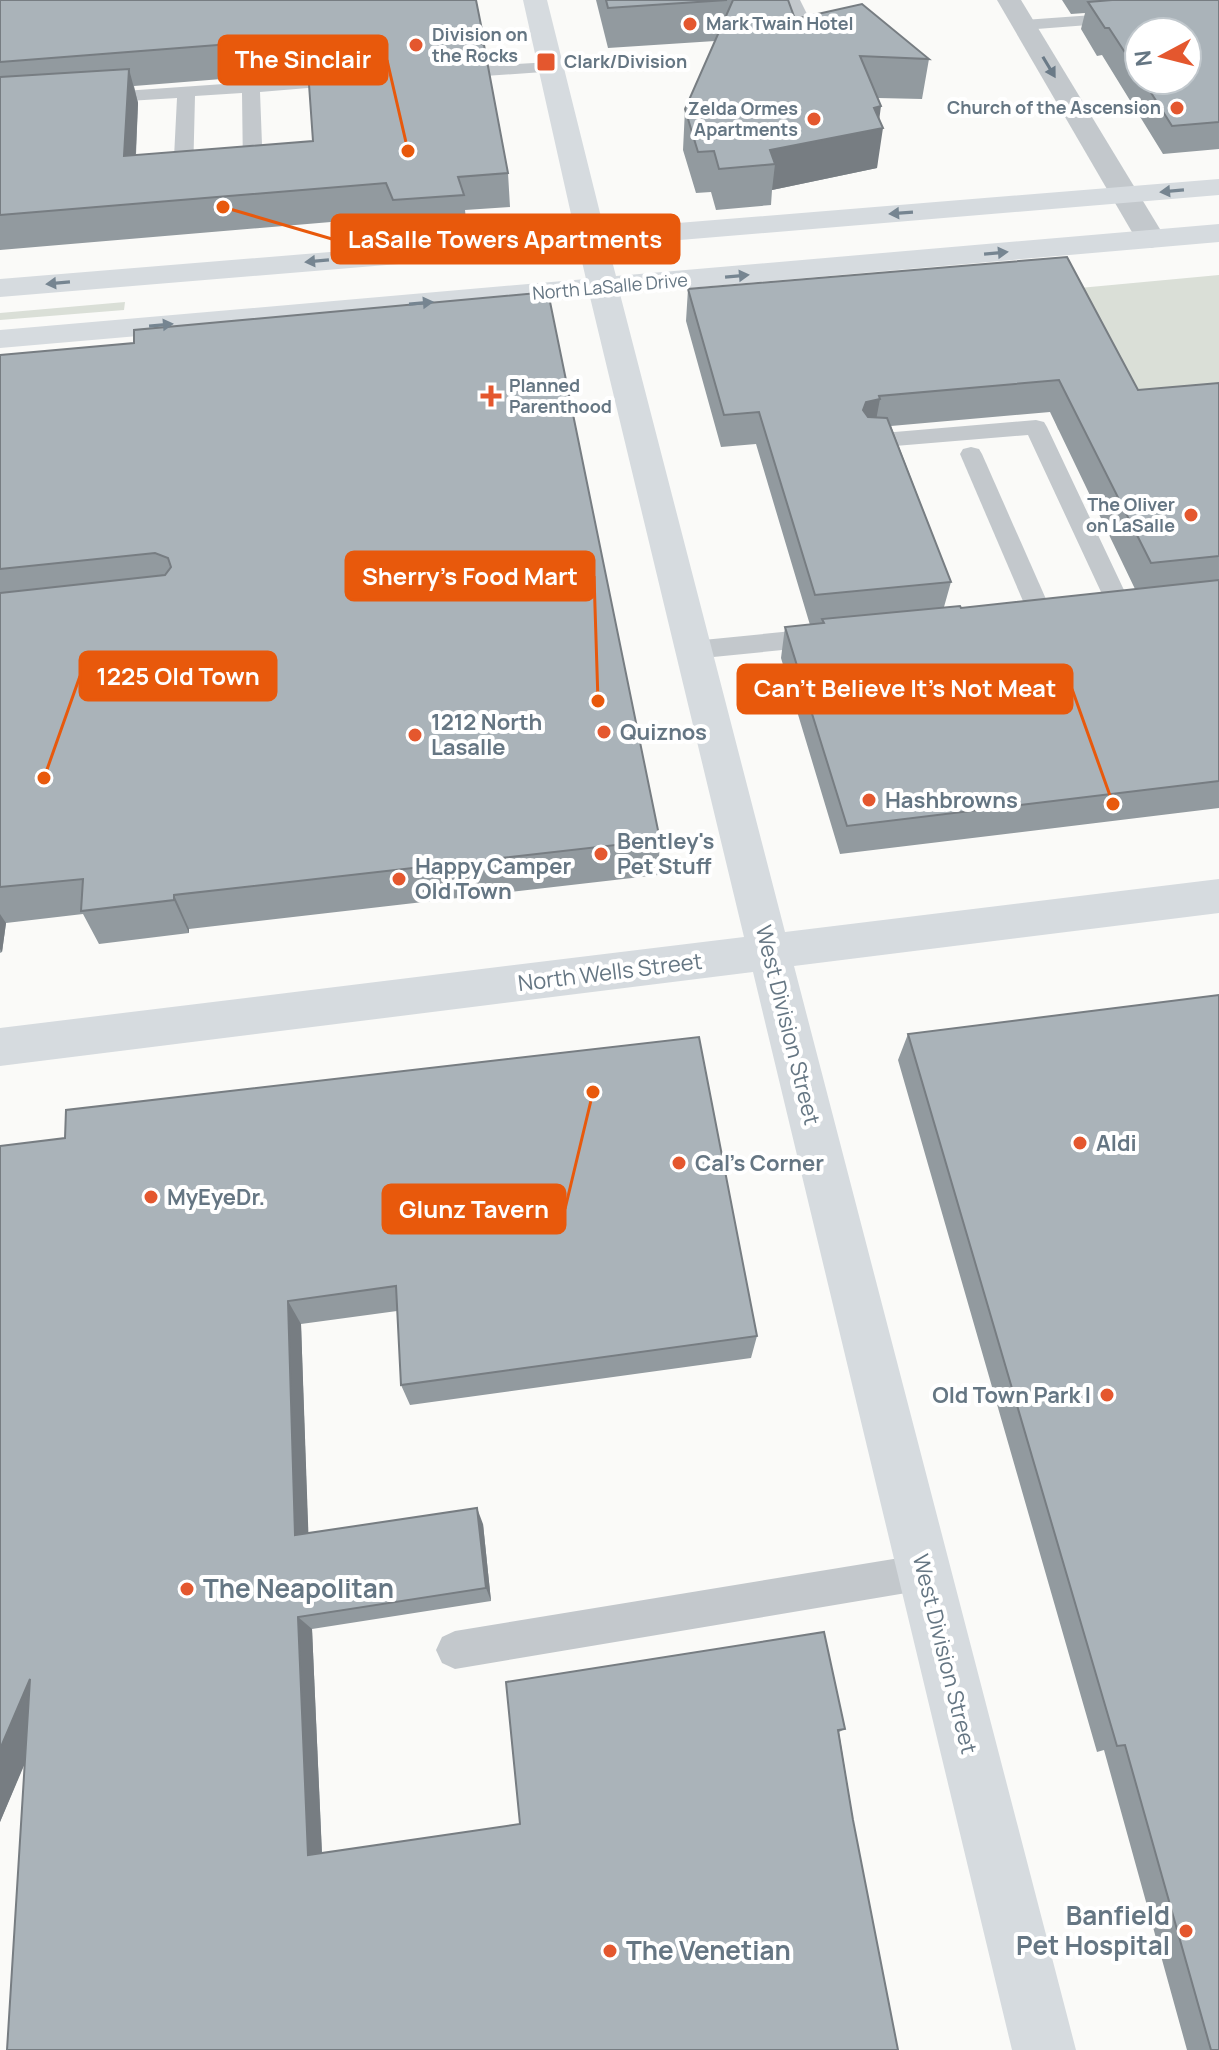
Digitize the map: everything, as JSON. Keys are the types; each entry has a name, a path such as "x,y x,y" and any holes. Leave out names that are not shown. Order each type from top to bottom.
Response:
{"main road":[{"name":"West Division Street","path":"535,0 590,238 1044,2050"},
{"path":"0,288 1219,187"},
{"name":"North LaSalle Drive","path":"0,339 1219,233"},
{"name":"North Wells Street","path":"0,1047 1219,896"}],"street":[{"path":"1009,0 1151,239"}],"lane":[{"path":"1024,25 1123,18"},
{"path":"485,71 551,67"},
{"path":"78,99 356,79"},
{"path":"251,87 253,171"},
{"path":"183,177 186,91"},
{"path":"871,441 1036,427 1120,607"},
{"path":"971,454 1041,615"},
{"path":"1010,618 1148,605"},
{"path":"693,650 844,635"},
{"path":"455,1650 924,1572"}],"shaded area":[{"path":"1219,275 1219,438 1098,426 1058,430 1052,412 1058,290"},
{"path":"125,302 124,310 0,320 0,313"}],"building":[{"path":"0,0 476,0 482,30 471,38 484,45 508,173 458,177 464,195 393,200 386,183 0,215 0,77 129,69 124,156 313,141 307,56 358,52 363,45 351,37 306,38 0,62"},
{"path":"606,0 727,0 608,8"},
{"path":"733,0 788,0 795,19 862,4 929,59 860,56 881,106 874,108 883,128 770,150 775,164 719,169 714,151 698,152 685,109"},
{"path":"1219,0 1219,122 1172,126 1153,96 1203,96 1203,16 1123,16 1123,49 1088,2"},
{"path":"1067,257 1138,390 1219,383 1219,556 1151,563 1059,380 879,396 880,399 866,402 863,410 868,417 887,418 951,582 815,595 759,412 724,415 688,289"},
{"path":"548,292 660,840 174,895 174,900 81,911 83,879 0,887 0,593 165,575 171,567 168,558 155,553 0,569 0,355 134,343 134,330"},
{"path":"1219,580 1219,781 847,826 785,627 824,623 822,619 961,608"},
{"name":"Old Town Park I","path":"1219,995 1219,2050 1211,2050 1125,1745 1117,1746 908,1034"},
{"path":"699,1037 757,1336 401,1385 396,1286 288,1301 295,1535 477,1508 486,1588 298,1617 308,1855 520,1824 506,1682 824,1632 845,1729 838,1730 853,1820 898,2050 7,2050 30,1679 0,1749 0,1146 65,1138 66,1110"}],"place":[{"name":"Mark Twain Hotel","path":"690,24"},
{"name":"Division on the Rocks","path":"416,45"},
{"name":"Clark/Division","path":"546,62"},
{"name":"Church of the Ascension","path":"1177,108"},
{"name":"Zelda Ormes Apartments","path":"814,119"},
{"name":"The Sinclair","path":"408,151"},
{"name":"LaSalle Towers Apartments","path":"223,207"},
{"name":"Planned Parenthood","path":"491,396"},
{"name":"The Oliver on LaSalle","path":"1191,515"},
{"name":"Sherry's Food Mart","path":"598,701"},
{"name":"Quiznos","path":"604,732"},
{"name":"1212 North Lasalle","path":"415,735"},
{"name":"1225 Old Town","path":"44,778"},
{"name":"Hashbrowns","path":"869,800"},
{"name":"Can't Believe It's Not Meat","path":"1113,804"},
{"name":"Bentley's Pet Stuff","path":"601,854"},
{"name":"Happy Camper Old Town","path":"399,879"},
{"name":"Glunz Tavern","path":"593,1092"},
{"name":"Aldi","path":"1080,1143"},
{"name":"Cal's Corner","path":"679,1163"},
{"name":"MyEyeDr.","path":"151,1197"},
{"name":"Old Town Park I","path":"1107,1395"},
{"name":"The Neapolitan","path":"187,1589"},
{"name":"Banfield Pet Hospital","path":"1186,1931"},
{"name":"The Venetian","path":"610,1951"}]}
